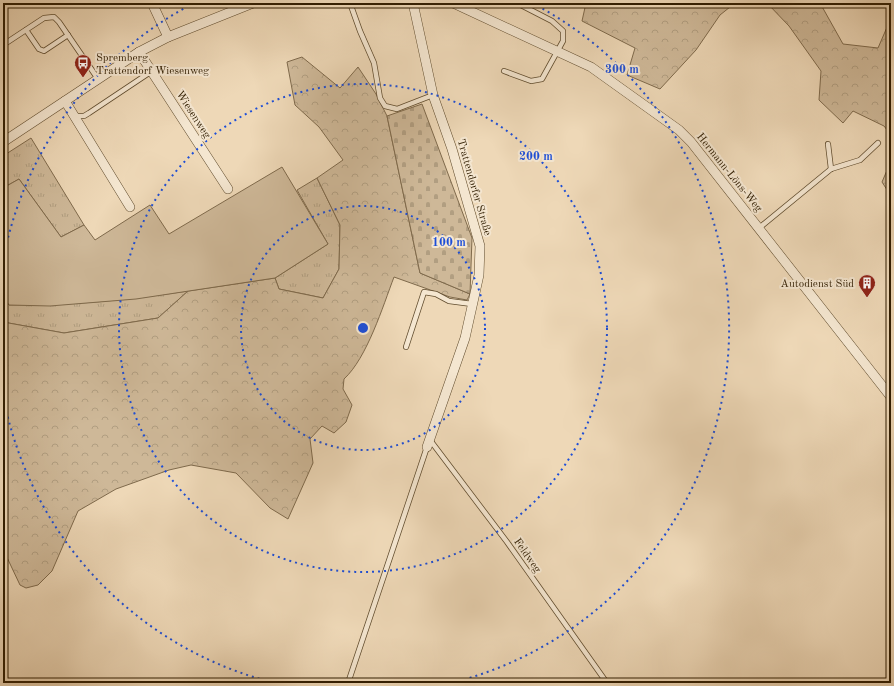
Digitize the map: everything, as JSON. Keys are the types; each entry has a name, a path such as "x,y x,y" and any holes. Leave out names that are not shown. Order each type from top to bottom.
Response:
{"street":[{"path":"152,3 168,37"},
{"path":"3,142 139,52 168,37 253,3"},
{"name":"Trattendorfer Straße","path":"413,3 433,95 452,149 480,246 479,275 465,338 429,443"},
{"name":"Hermann-Löns-Weg","path":"453,3 591,67 679,130 691,142 891,397"},
{"name":"Wiesenweg","path":"139,52 228,189"},
{"path":"65,101 130,207"}],"lane":[{"path":"350,3 360,32 374,63 380,98 385,106 397,109 433,95"},
{"path":"504,71 531,81 542,79 558,52 563,40 563,31 552,21 517,3"},
{"path":"3,45 44,18 51,16 57,19 98,79"},
{"path":"26,30 40,49 44,51 68,35"},
{"path":"74,116 84,116 152,71"},
{"path":"759,228 831,169 860,160 878,143"},
{"path":"828,144 831,169"},
{"path":"406,347 424,292 436,294 449,301 473,304"},
{"path":"348,683 429,443"},
{"name":"Feldweg","path":"429,443 507,542 607,683"}],"green space":[{"path":"586,3 735,3 720,15 696,50 660,89 627,75 635,48 582,21"},
{"path":"767,3 820,3 843,44 878,48 891,18 891,135 884,126 853,111 843,123 819,100 821,71 789,26"},
{"path":"302,57 340,88 358,67 376,94 387,116 420,273 470,294 467,300 450,297 394,277 374,331 360,358 344,379 343,389 352,405 346,422 334,433 322,426 310,439 313,463 288,519 270,508 236,473 191,465 169,470 116,489 78,511 52,571 38,585 26,588 20,585 3,549 3,322 64,333 158,318 188,291 275,278 279,289 323,298 339,269 340,225 317,178 343,160 319,127 295,105 287,62"},
{"path":"422,104 472,238 470,294 420,273 387,116"},
{"path":"31,138 84,225 61,237 19,179 3,188 3,156"},
{"path":"891,161 891,196 882,182"},
{"path":"282,167 328,244 275,278 136,299 50,306 9,305 3,296 3,188 19,179 61,237 84,225 95,240 150,205 169,234"},
{"path":"317,178 340,225 339,269 323,298 279,289 275,278 328,244 297,190"},
{"path":"188,291 158,318 64,333 3,322 3,296 9,305 31,305 121,300"}],"place":[{"name":"Spremberg Trattendorf Wiesenweg","path":"83,78"},
{"name":"Autodienst Süd","path":"867,298"}]}
